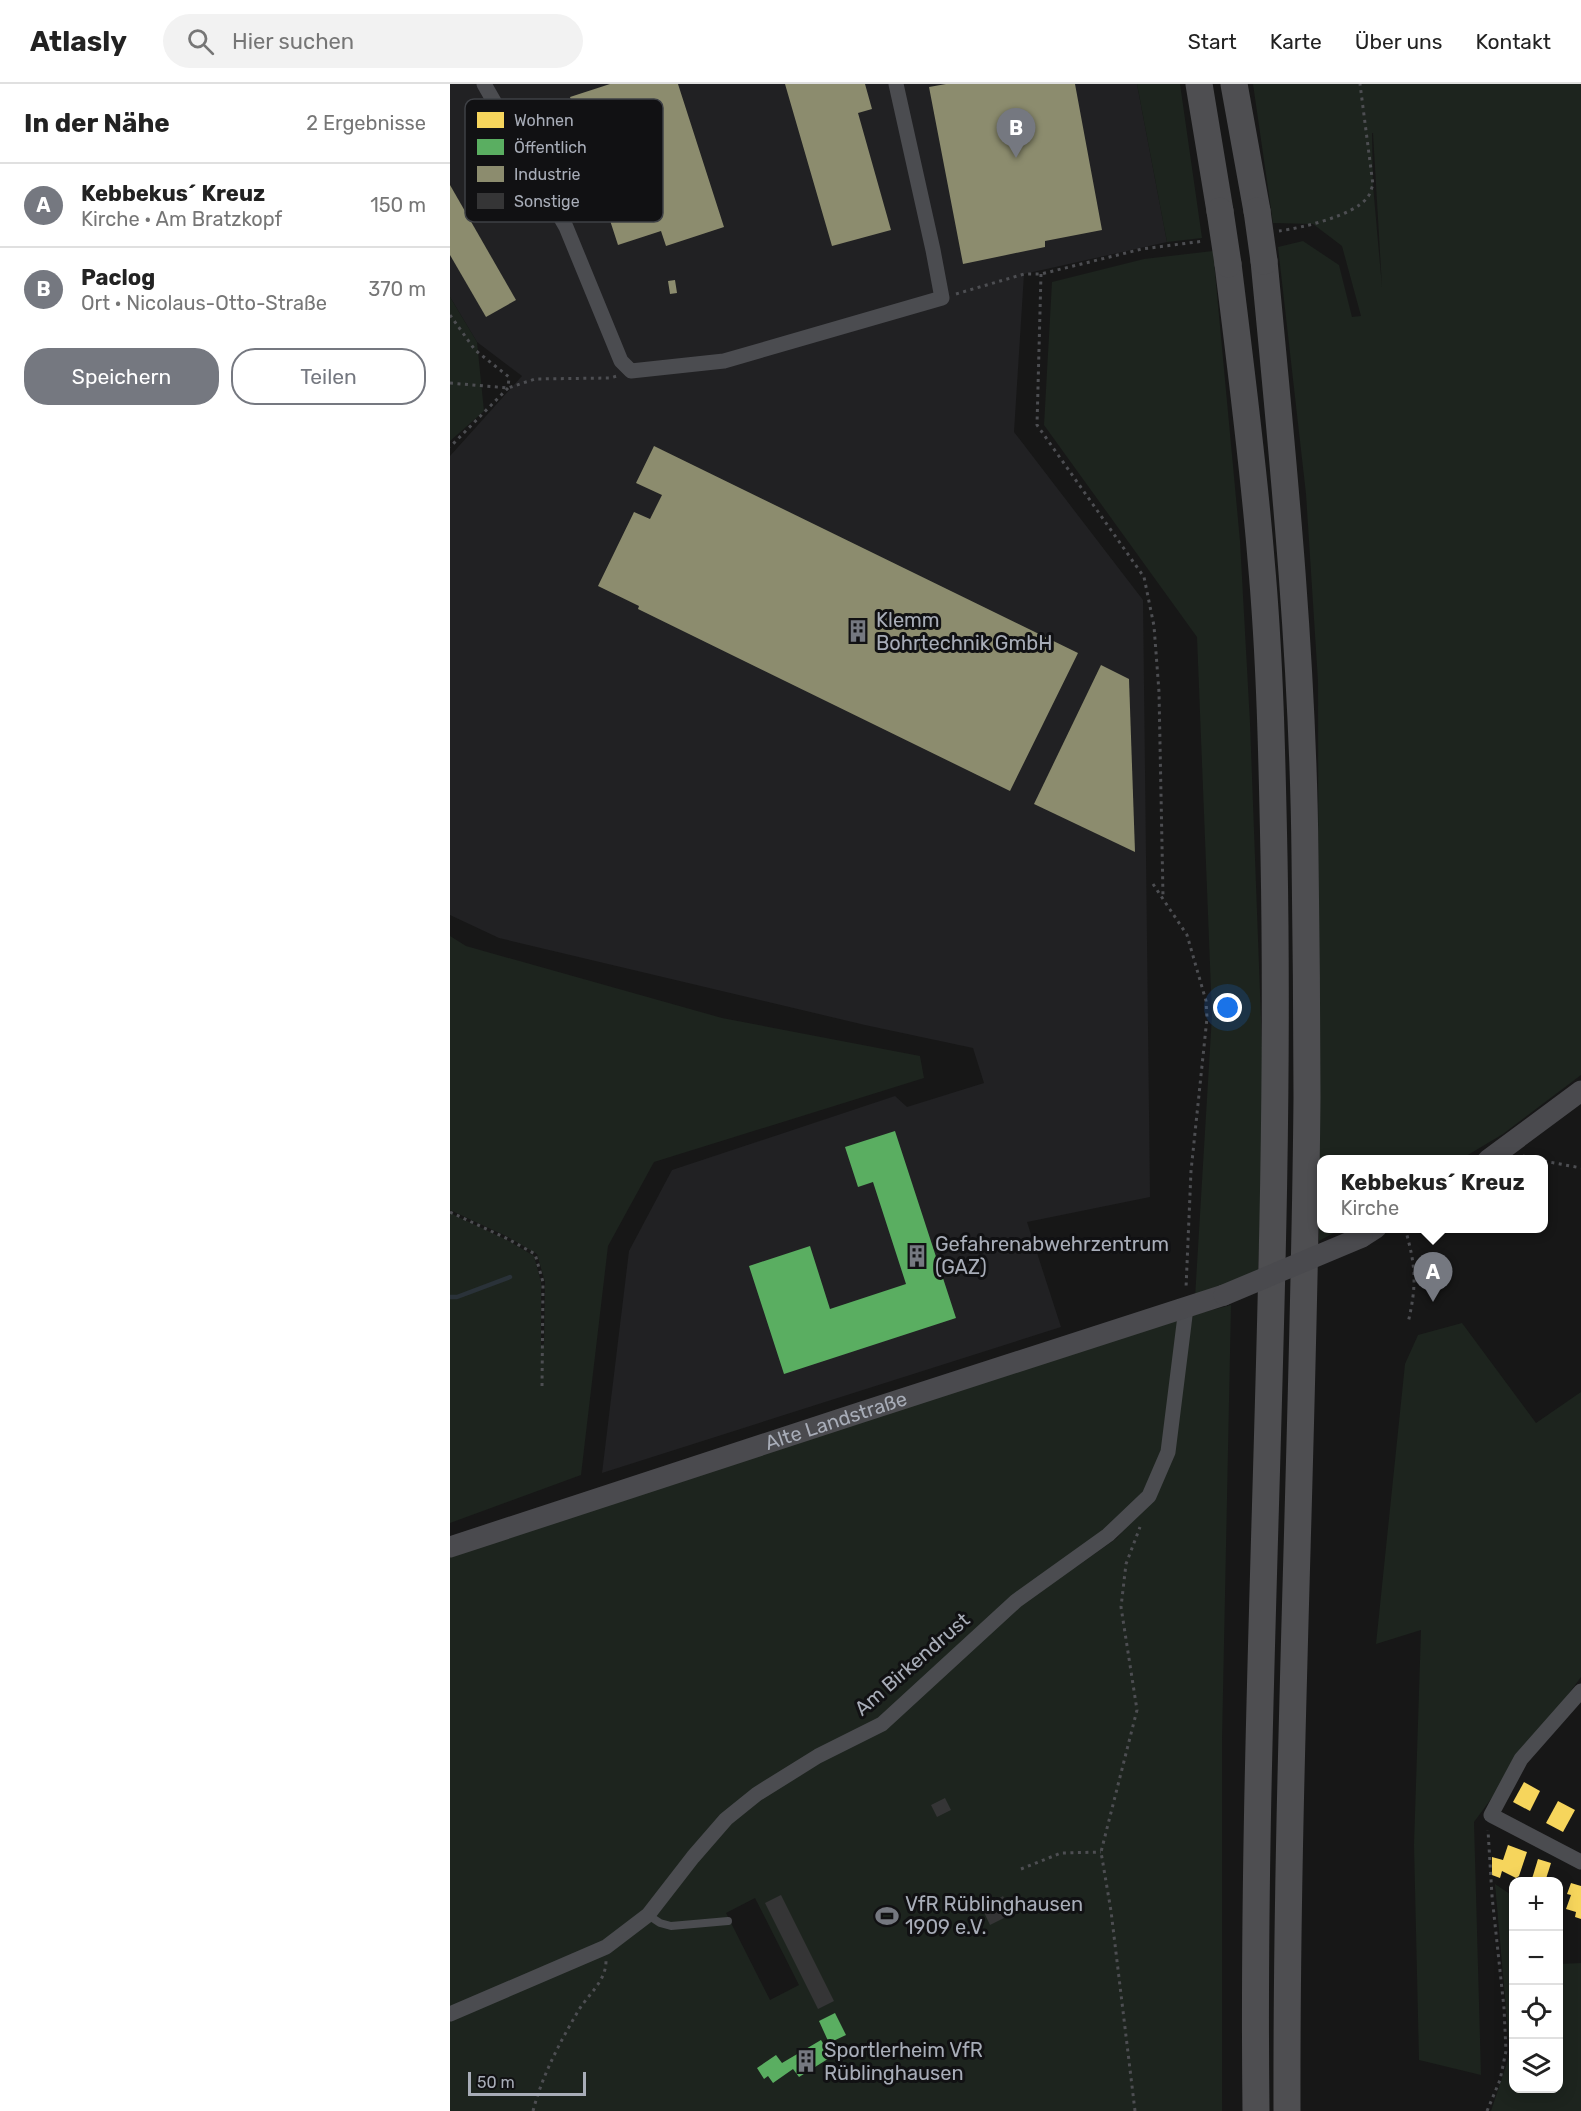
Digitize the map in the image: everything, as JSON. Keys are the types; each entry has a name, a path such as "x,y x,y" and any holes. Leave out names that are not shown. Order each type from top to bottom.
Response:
{"highway":[{"path":"1199,84 1228,264 1262,562 1274,858 1275,1108 1260,1726 1255,2012 1256,2111"},
{"path":"1234,84 1264,261 1292,555 1300,690 1305,850 1307,1095 1302,1367 1291,1728 1287,2111"}],"street":[{"path":"484,84 493,99"},
{"path":"563,222 621,361 631,371 724,361 942,298 896,84"},
{"path":"1495,1155 1581,1091"},
{"name":"Alte Landstraße","path":"450,1547 1186,1308 1224,1295 1369,1233"},
{"name":"Am Birkendrust","path":"450,2014 606,1947 648,1915 726,1819 757,1794 818,1756 882,1724 1016,1601 1108,1535 1149,1497 1168,1452 1186,1308"},
{"path":"1581,1691 1521,1759 1491,1815 1581,1862"}],"lane":[{"path":"648,1915 660,1923 671,1926 728,1921"}],"path":[{"path":"1279,231 1301,228 1329,219 1367,198 1373,185 1360,84"},
{"path":"942,298 1024,274 1041,274 1142,249 1210,240"},
{"path":"1041,274 1037,425 1144,577 1154,626 1159,692 1163,896"},
{"path":"450,315 475,350 509,377 508,388 450,447"},
{"path":"450,383 508,388 535,379 610,378 631,371"},
{"path":"1153,884 1187,935 1206,1001 1207,1018 1191,1171 1186,1308"},
{"path":"1548,1162 1581,1168"},
{"path":"450,1212 535,1254 543,1282 542,1388"},
{"path":"1407,1233 1414,1262 1415,1291 1408,1323"},
{"path":"1134,2111 1112,1922 1101,1852 1137,1710 1121,1607 1126,1564 1136,1543 1149,1497"},
{"path":"1487,2111 1500,2080 1506,2051 1487,1822 1491,1815"},
{"path":"1021,1869 1061,1853 1101,1852"},
{"path":"533,2111 542,2078 578,2010 606,1973 606,1947"}],"shaded area":[{"path":"450,84 1137,84 1167,242 1024,274 1014,432 1143,600 1150,1197 1027,1222 1061,1327 602,1473 629,1251 672,1170 895,1096 907,1107 984,1083 973,1048 865,1025 499,938 450,915 450,456 522,376 477,342 450,297"},
{"path":"1137,84 1180,84 1202,238 1167,242"},
{"path":"1253,84 1581,84 1581,1075 1503,1134 1468,1155 1319,1155 1318,681 1306,494 1278,247 1303,241 1339,265 1352,317 1361,316 1342,246 1313,224 1273,223","holes":["1372,133 1373,133 1382,287 1373,185"]},
{"path":"1213,251 1240,541 1250,723 1264,1101 1258,1274 1195,1298 1212,1015 1197,637 1044,425 1052,282 1144,259"},
{"path":"450,297 477,342 484,411 450,441"},
{"path":"450,936 466,946 722,1018 920,1056 924,1078 654,1162 608,1246 581,1475 450,1523 450,1213 507,1240 534,1256 541,1282 541,1345 544,1344 545,1282 537,1254 508,1237 450,1210"},
{"path":"1319,1233 1334,1233 1319,1241"},
{"path":"1231,1305 1222,1740 1222,2111 450,2111 450,1556 836,1427 927,1401 1180,1317 1163,1452 1145,1495 1071,1563 1076,1567 1117,1538 1150,1499 1171,1453 1178,1393 1193,1315","holes":["755,1898 799,1985 770,2000 726,1913"]},
{"path":"1462,1323 1536,1423 1581,1392 1581,1677 1474,1822 1481,2075 1419,2060 1414,1845 1421,1630 1376,1644 1405,1364 1418,1335"},
{"path":"1495,1884 1509,1893 1509,2043"},
{"path":"1581,1963 1581,2111 1491,2111 1509,2057 1509,2093 1563,2093 1563,1964"}],"building: Wohnen":[{"path":"1524,1782 1540,1791 1530,1811 1513,1802"},
{"path":"1558,1801 1575,1810 1563,1832 1546,1823"},
{"path":"1508,1845 1527,1852 1518,1877 1502,1871 1500,1878 1492,1875 1492,1857 1503,1860"},
{"path":"1538,1859 1551,1863 1547,1877 1533,1877"},
{"path":"1571,1883 1581,1886 1581,1919 1575,1917 1576,1912 1566,1909 1571,1895 1567,1894"}],"building: Öffentlich":[{"name":"Gefahrenabwehrzentrum (GAZ)","path":"895,1131 956,1318 784,1374 749,1266 810,1246 830,1309 906,1284 873,1182 858,1187 845,1147"},
{"name":"Sportlerheim VfR Rüblinghausen","path":"835,2013 846,2035 829,2043 819,2021"},
{"name":"Sportlerheim VfR Rüblinghausen","path":"821,2040 831,2057 799,2077 793,2069 773,2083 768,2076 764,2079 757,2068 776,2055 782,2063"}],"building: Industrie":[{"path":"610,84 678,84 724,227 666,246 661,231 618,245 611,222 663,222 663,99 571,99 570,97"},
{"path":"785,84 865,84 872,109 858,113 891,230 832,246"},
{"path":"946,84 1075,84 1102,230 1045,241 1045,247 963,264 929,87"},
{"path":"450,185 465,211 465,222 471,222 516,300 486,317 450,255"},
{"path":"675,280 677,293 670,294 668,281"},
{"name":"Klemm Bohrtechnik GmbH","path":"654,446 1078,653 1010,791 638,609 639,606 598,586 634,512 650,519 662,495 636,483"},
{"name":"Klemm Bohrtechnik GmbH","path":"1101,665 1129,679 1135,852 1034,804"}],"building: Sonstige":[{"path":"945,1798 951,1810 937,1817 931,1805"},
{"path":"781,1895 834,2001 818,2009 765,1903"},
{"path":"1003,1896 1012,1914 990,1925 982,1908"}],"waterway":[{"path":"450,1297 457,1297 510,1277"}],"place":[{"name":"Paclog","path":"1016,158"},
{"name":"Klemm Bohrtechnik GmbH","path":"858,631"},
{"name":"Gefahrenabwehrzentrum (GAZ)","path":"917,1256"},
{"name":"Kebbekus´ Kreuz","path":"1433,1302"},
{"name":"VfR Rüblinghausen 1909 e.V.","path":"887,1916"},
{"name":"Sportlerheim VfR Rüblinghausen","path":"806,2061"}]}
